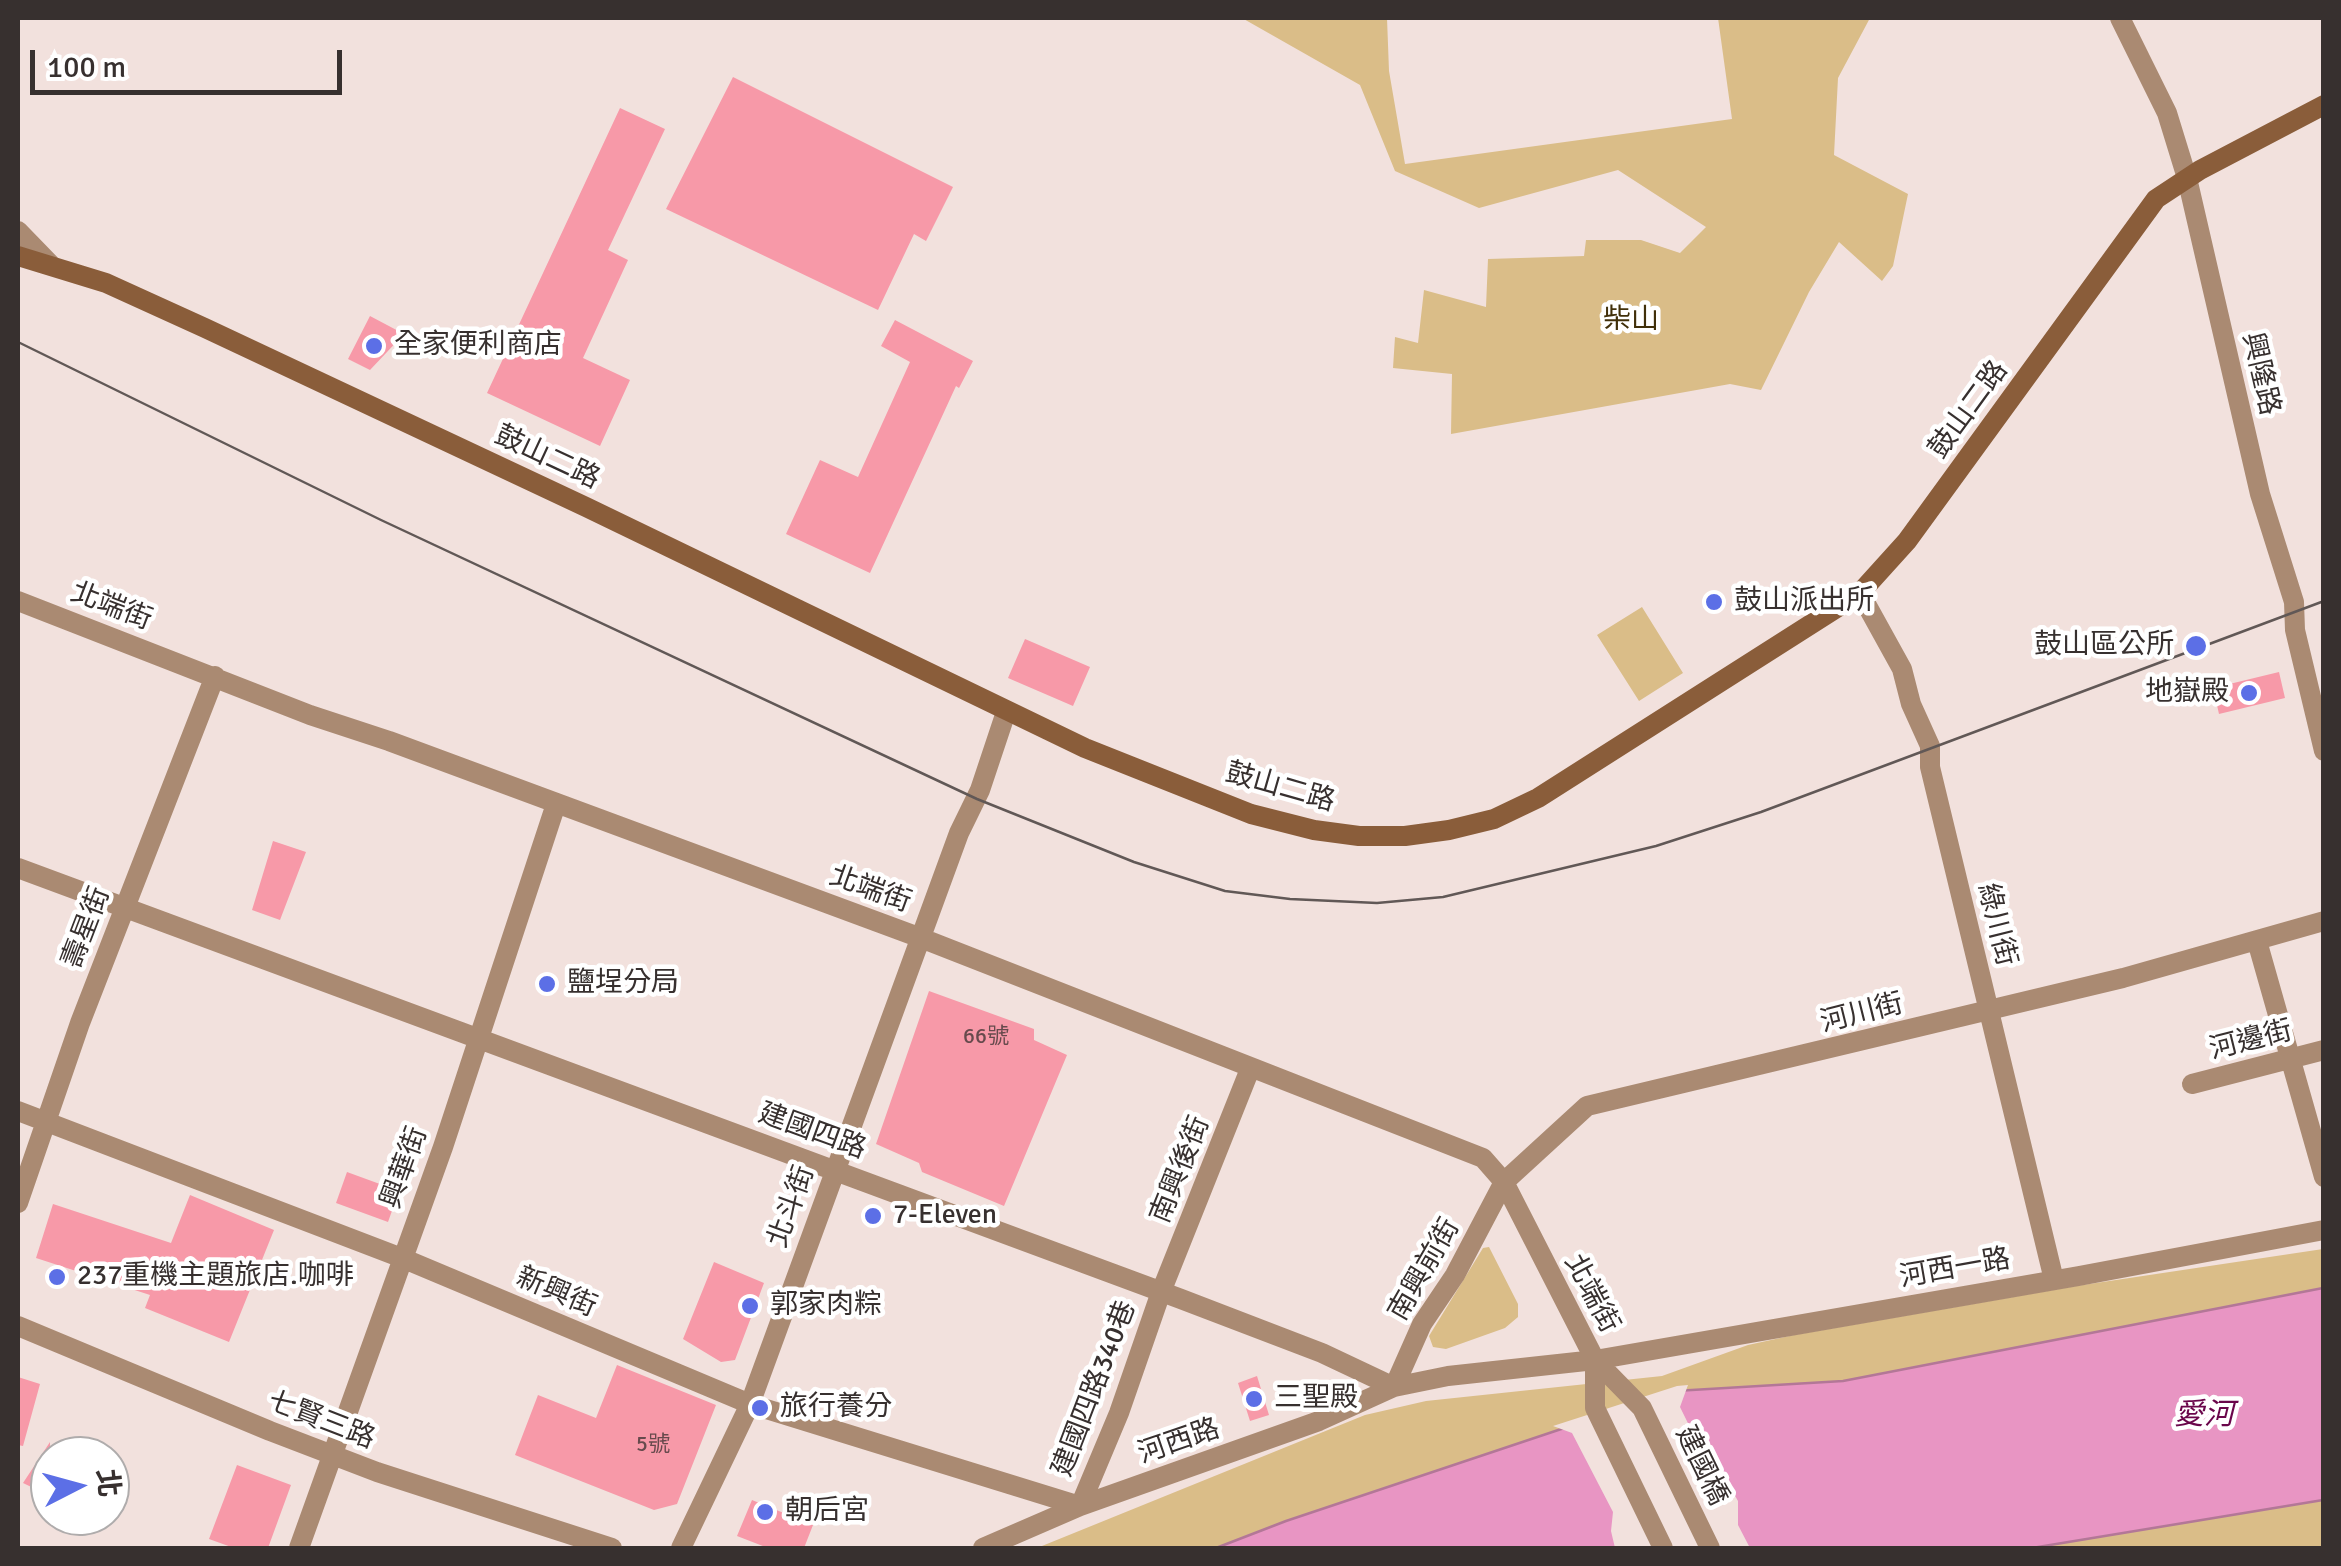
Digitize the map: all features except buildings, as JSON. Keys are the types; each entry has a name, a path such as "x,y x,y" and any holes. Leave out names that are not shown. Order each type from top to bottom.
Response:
{"street":[{"name":"興隆路","path":"2120,18 2167,114 2187,178 2260,494 2294,602 2297,640 2324,751"},
{"name":"鼓山二路","path":"18,256 106,283 434,435 1085,748 1251,814 1314,830 1405,836 1494,819 1538,798 1860,594 1908,542 2156,199 2187,178 2324,104"},
{"path":"18,231 50,264"},
{"name":"綠川街","path":"1860,594 1902,669 1911,704 1930,746 1930,767 2054,1280"},
{"name":"北端街","path":"18,600 310,715 921,938 1482,1158 1504,1182 1595,1360"},
{"name":"壽星街","path":"18,1202 124,906 215,676"},
{"name":"北斗街","path":"682,1548 750,1404 1006,712"},
{"name":"興華街","path":"299,1548 443,1147 556,804"},
{"name":"建國四路","path":"18,868 836,1169 1322,1353 1394,1387"},
{"name":"河川街","path":"1504,1182 1587,1106 1988,1012 2324,922"},
{"path":"2257,941 2324,1177"},
{"name":"河邊街","path":"2192,1084 2324,1050"},
{"name":"南興後街","path":"1161,1292 1250,1069"},
{"name":"新興街","path":"18,1112 402,1258 750,1404 1080,1506"},
{"name":"南興前街","path":"1394,1387 1422,1324 1455,1275 1504,1182"},
{"name":"河西一路","path":"1595,1360 2324,1230"},
{"name":"建國四路340巷","path":"1080,1506 1120,1413 1161,1292"},
{"name":"七賢三路","path":"18,1326 332,1454 612,1548"},
{"path":"1394,1387 1448,1376 1595,1360 1593,1386 1598,1416 1664,1548"},
{"name":"建國橋","path":"1595,1360 1642,1408 1710,1548"},
{"name":"河西路","path":"983,1548 1080,1506 1319,1422 1394,1387"}],"green space":[{"name":"柴山","path":"1242,18 1387,18 1389,71 1405,164 1732,119 1718,18 1870,18 1838,78 1834,155 1908,194 1893,266 1882,281 1839,242 1809,292 1761,390 1730,384 1451,434 1452,374 1393,368 1395,337 1418,343 1424,290 1486,307 1488,259 1584,256 1586,240 1641,240 1680,253 1706,227 1618,170 1479,208 1395,171 1360,85"},
{"path":"1642,607 1683,673 1639,701 1597,635"},
{"path":"1489,1247 1518,1304 1518,1317 1505,1328 1446,1349 1433,1347 1429,1336 1483,1248"},
{"path":"2323,1249 2323,1288 1843,1381 1675,1391 1216,1548 1037,1548 1365,1415 1426,1401 1662,1376 1748,1345 1794,1335 2076,1286"},
{"path":"2323,1500 2323,1546 2032,1548"}],"water":[{"name":"愛河","path":"2323,1288 2323,1500 2032,1548 1216,1548 1675,1391 1843,1381"}],"pier":[{"path":"1688,1385 1680,1407 1718,1484 1738,1501 1738,1525 1750,1548 1615,1548 1611,1531 1613,1512 1572,1433 1553,1426"}],"tram line":[{"path":"18,342 381,520 977,799 1134,862 1225,891 1290,899 1377,903 1443,897 1656,846 1761,812 2324,601"}],"place":[{"name":"全家便利商店","path":"374,346"},
{"name":"鼓山派出所","path":"1714,602"},
{"name":"鼓山區公所","path":"2196,646"},
{"name":"地嶽殿","path":"2249,693"},
{"name":"鹽埕分局","path":"547,984"},
{"name":"7-Eleven","path":"873,1216"},
{"name":"237重機主題旅店.咖啡","path":"57,1277"},
{"name":"郭家肉粽","path":"750,1306"},
{"name":"三聖殿","path":"1254,1399"},
{"name":"旅行養分","path":"760,1408"},
{"name":"朝后宮","path":"765,1512"}]}
